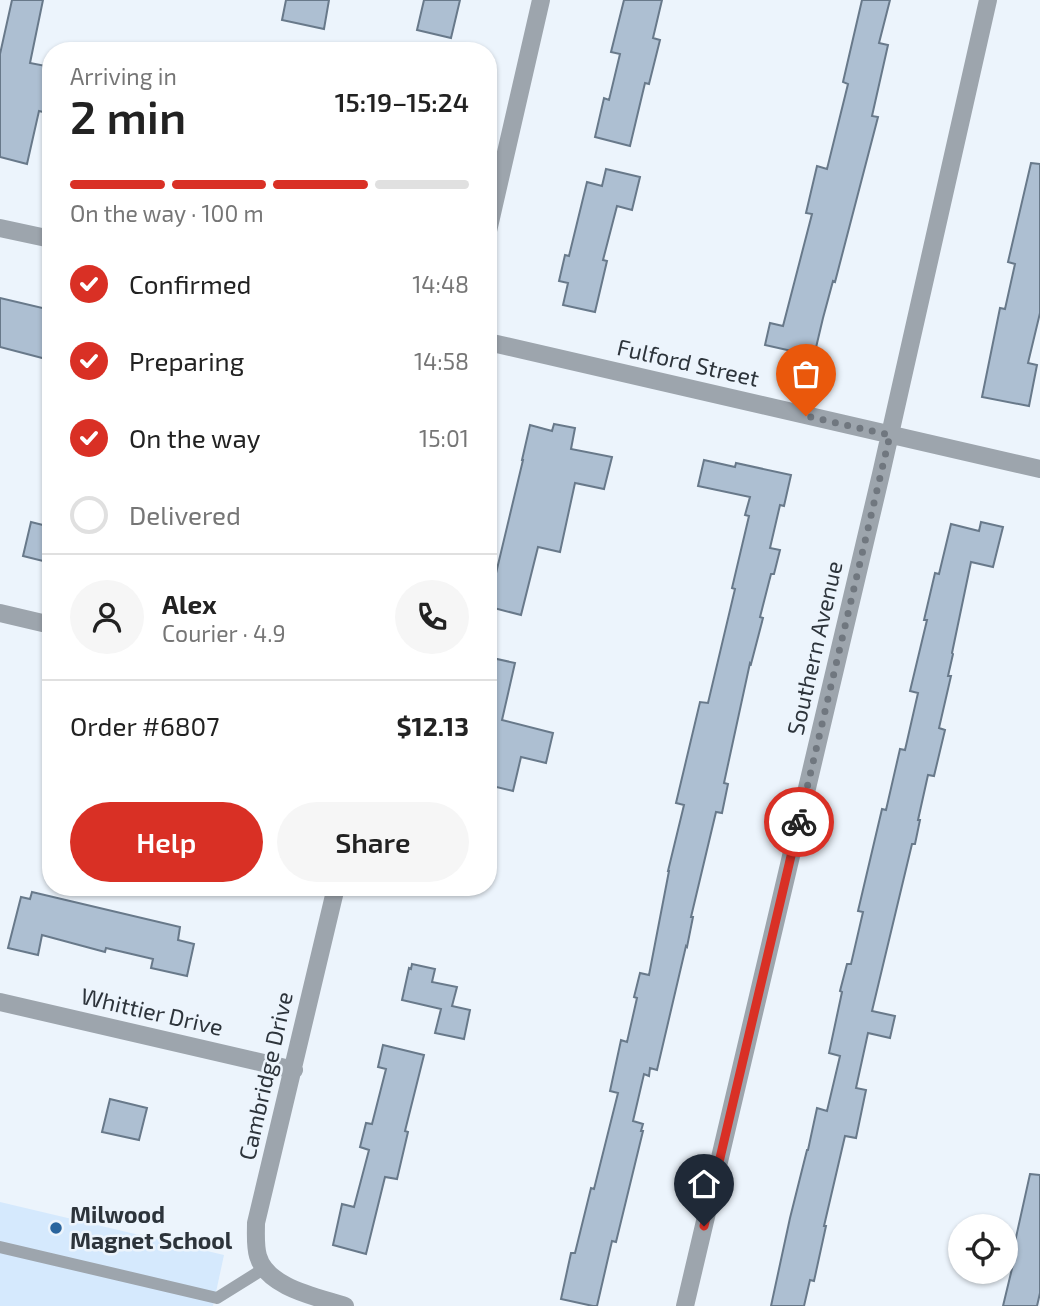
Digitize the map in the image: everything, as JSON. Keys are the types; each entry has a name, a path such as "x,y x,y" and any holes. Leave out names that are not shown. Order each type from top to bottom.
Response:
{"street":[{"path":"497,192 541,0"},
{"name":"Southern Avenue","path":"685,1306 890,435 988,0"},
{"path":"0,228 42,237"},
{"name":"Fulford Street","path":"497,344 1040,469"},
{"path":"0,613 42,623"},
{"name":"Cambridge Drive","path":"266,1271 258,1258 256,1223 334,896"},
{"name":"Whittier Drive","path":"0,1002 293,1070"},
{"path":"266,1271 292,1289 345,1306"}],"lane":[{"path":"0,1247 217,1298 266,1271"}],"shaded area":[{"name":"Milwood Magnet School","path":"0,1202 224,1255 213,1306 0,1306"}],"building":[{"path":"12,0 43,0 30,63 42,65 42,112 39,111 27,164 0,157 0,54"},
{"path":"286,0 329,0 324,29 282,20"},
{"path":"424,0 460,0 451,38 417,30"},
{"path":"624,0 662,0 653,38 660,40 649,84 645,83 630,146 595,137 604,98 609,100 620,54 611,52"},
{"path":"862,0 890,0 879,43 888,45 872,116 878,117 814,356 765,345 770,323 783,326 812,214 806,213 817,166 827,169 848,84 843,82"},
{"path":"1031,163 1040,164 1040,313 1028,363 1037,365 1029,406 982,397 1000,308 1005,309 1015,264 1008,262"},
{"path":"606,169 640,177 632,210 617,206 603,260 607,261 595,312 563,305 568,283 559,281 565,255 569,256 587,182 602,186"},
{"path":"0,298 42,308 42,358 0,347"},
{"path":"554,424 575,428 571,449 612,457 604,489 575,483 560,552 538,547 521,615 497,609 497,569 530,425 552,431"},
{"path":"704,460 735,467 736,463 791,475 784,506 780,505 770,548 780,550 760,617 763,618 750,663 724,783 728,784 722,813 716,812 657,1070 650,1068 649,1076 644,1074 633,1121 643,1124 643,1131 616,1242 612,1241 597,1306 593,1306 561,1299 571,1253 575,1253 591,1188 594,1189 618,1093 610,1091 621,1040 627,1042 640,973 649,975 668,871 684,805 676,803 700,702 708,703 749,516 745,515 750,497 698,486"},
{"path":"31,522 42,525 42,561 23,556"},
{"path":"981,522 1003,527 993,567 971,562 939,728 945,730 934,776 928,775 915,844 912,844 872,1011 895,1016 890,1038 868,1033 856,1088 866,1090 856,1138 845,1136 814,1281 810,1280 804,1306 771,1306 817,1108 827,1111 840,1056 829,1053 842,992 840,991 847,964 851,964 863,912 858,911 882,809 886,810 900,749 905,750 918,693 910,691 935,573 939,574 951,524 979,531"},
{"path":"497,659 515,663 502,720 553,733 546,763 521,757 513,791 497,787"},
{"path":"32,892 180,927 178,940 194,944 187,976 151,968 153,959 106,948 105,952 42,935 38,955 8,948 21,897 30,899"},
{"path":"412,964 435,969 432,982 457,987 452,1006 470,1010 464,1039 435,1033 441,1009 402,1000"},
{"path":"383,1045 424,1055 405,1131 408,1132 397,1179 385,1177 366,1254 333,1245 342,1204 354,1207 369,1150 360,1147 366,1123 372,1124 386,1069 378,1067"},
{"path":"110,1099 147,1108 139,1140 102,1132"},
{"path":"1030,1174 1040,1175 1040,1293 1037,1306 1003,1306 1008,1284 1018,1284 1018,1228"}],"way so far":[{"path":"799,822 890,435 806,416"}],"place":[{"name":"Milwood Magnet School","path":"56,1228"}],"route":[{"path":"704,1226 799,822"}]}
